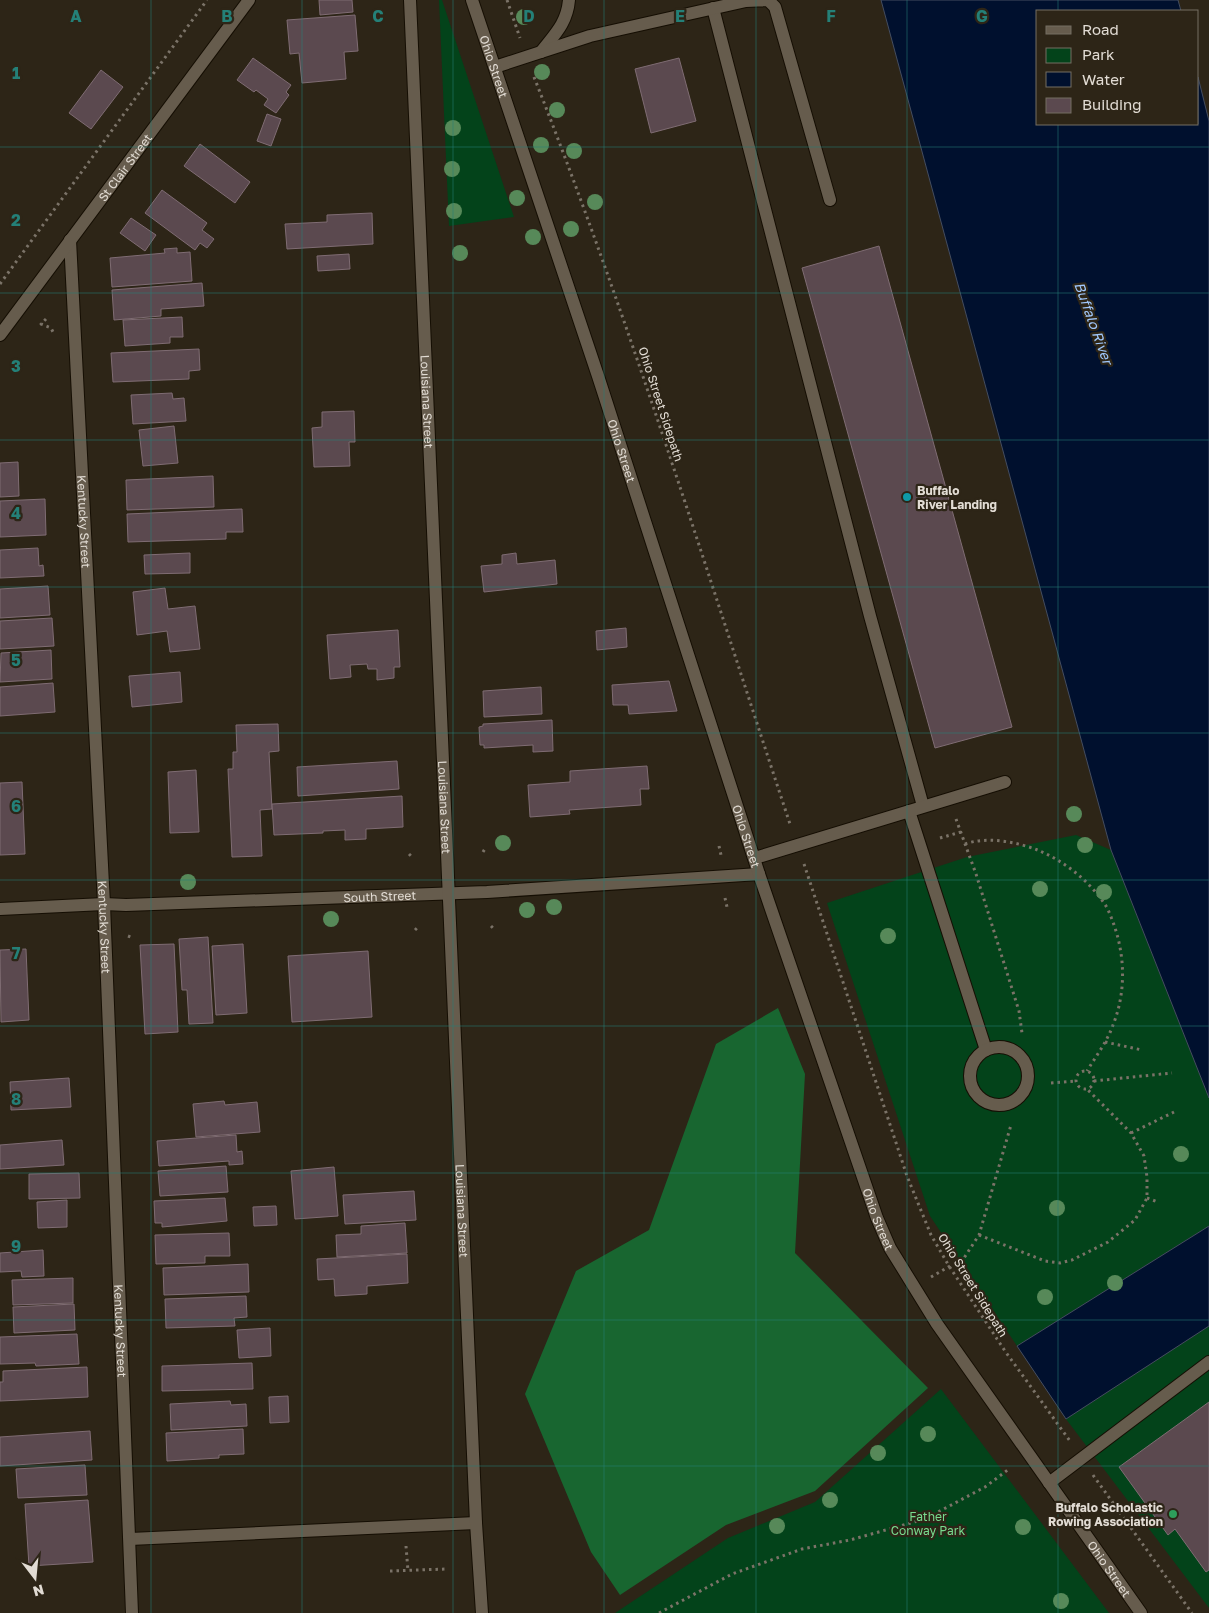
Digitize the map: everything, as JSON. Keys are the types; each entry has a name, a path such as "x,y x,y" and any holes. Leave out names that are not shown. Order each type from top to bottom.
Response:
{"street":[{"name":"St Clair Street","path":"0,335 248,0"},
{"name":"Louisiana Street","path":"410,0 476,1522 482,1613"},
{"name":"Ohio Street","path":"472,0 604,394 759,874 874,1208 890,1248 937,1324 1142,1613"},
{"path":"541,52 568,14 570,0"},
{"path":"495,68 590,36 746,1 768,0 775,7 830,200"},
{"path":"713,8 870,616 923,806"},
{"name":"Kentucky Street","path":"70,240 104,904 132,1613"},
{"path":"755,858 1005,782"},
{"path":"909,811 986,1050"},
{"name":"South Street","path":"0,909 449,893 759,874"},
{"path":"1004,1048 1013,1051 1020,1056 1025,1064 1028,1082 1019,1098 1011,1103 993,1105 978,1096 972,1089 970,1080 973,1063 986,1050 1004,1048"},
{"path":"1049,1483 1209,1362"},
{"path":"130,1539 476,1522"}],"path":[{"path":"0,284 207,0"},
{"name":"Ohio Street Sidepath","path":"507,0 526,57 575,180 619,304 788,817"},
{"path":"46,319 42,324 51,328 53,332"},
{"path":"956,816 1019,1011 1022,1033"},
{"path":"936,839 961,832"},
{"path":"965,844 974,841 1003,842 1032,848 1058,859 1082,877 1105,904 1118,935 1123,968 1121,998 1114,1024 1105,1042 1087,1071 1079,1074 1076,1081"},
{"path":"719,846 721,854"},
{"path":"483,852 486,847"},
{"name":"Ohio Street Sidepath","path":"805,866 907,1176 931,1234 949,1266 1005,1351 1192,1613"},
{"path":"725,898 727,907"},
{"path":"128,936 133,938"},
{"path":"1105,1042 1142,1050"},
{"path":"1087,1071 1093,1075 1094,1080 1091,1087 1087,1089"},
{"path":"1094,1080 1172,1073"},
{"path":"979,1235 1045,1261 1060,1263 1072,1260 1108,1242 1135,1220 1147,1198 1144,1156 1131,1133 1087,1089 1080,1088 1076,1081"},
{"path":"1051,1083 1076,1081"},
{"path":"1131,1133 1174,1112"},
{"path":"928,1278 964,1258 979,1235 1012,1125"},
{"path":"1147,1198 1158,1202"},
{"path":"659,1613 732,1574 802,1549 850,1540 925,1519 985,1488 1009,1469"},
{"path":"406,1544 408,1571"},
{"path":"390,1571 446,1569"}],"green space":[{"path":"439,0 442,0 514,217 449,226"},
{"path":"1076,835 1111,850 1209,1098 1209,1226 1017,1346 930,1216 827,903 967,857"},
{"path":"778,1008 805,1074 795,1253 928,1388 815,1491 726,1525 620,1595 591,1552 525,1394 576,1271 649,1230 716,1044"},
{"name":"Buffalo Scholastic Rowing Association","path":"1209,1326 1209,1608 1066,1419"},
{"name":"Father Conway Park","path":"941,1389 1109,1613 615,1613 728,1538 815,1502"}],"water":[{"name":"Buffalo River","path":"881,0 1178,0 1181,10 1036,10 1036,125 1199,125 1199,81 1209,121 1209,1098 1111,850"},
{"path":"1209,1226 1209,1326 1066,1419 1017,1346"}],"building":[{"path":"319,0 352,0 353,12 320,15"},
{"path":"355,15 358,51 344,52 346,79 302,83 299,53 290,54 287,20"},
{"path":"253,58 291,85 286,92 289,95 276,113 264,105 268,99 237,80"},
{"path":"679,58 696,121 651,133 635,69"},
{"path":"101,70 123,87 91,129 69,113"},
{"path":"267,114 281,119 271,146 257,141"},
{"path":"200,144 250,182 235,203 184,166"},
{"path":"162,190 207,223 202,230 214,239 207,248 200,243 195,250 145,213"},
{"path":"372,213 373,244 287,249 285,224 327,222 327,215"},
{"path":"131,218 156,235 145,251 120,233"},
{"name":"Buffalo River Landing","path":"879,246 1012,727 935,748 802,268"},
{"path":"177,248 177,253 190,252 192,281 112,287 110,258 165,253 164,249"},
{"path":"349,254 350,269 318,271 317,256"},
{"path":"202,283 204,306 161,309 161,316 114,320 112,290"},
{"path":"182,317 183,337 170,337 170,343 125,346 123,320"},
{"path":"199,349 200,370 189,371 189,379 113,382 111,353"},
{"path":"172,393 173,399 184,398 186,421 133,424 131,395"},
{"path":"354,411 355,442 349,442 350,466 314,467 312,428 322,427 322,412"},
{"path":"174,426 178,463 143,466 139,430"},
{"path":"18,462 19,496 0,497 0,463"},
{"path":"213,476 214,507 127,510 126,480"},
{"path":"45,499 46,535 0,537 0,501"},
{"path":"242,509 243,532 226,532 226,539 128,542 127,514"},
{"path":"38,548 39,566 43,565 44,576 0,578 0,550"},
{"path":"190,553 190,573 145,574 144,555"},
{"path":"516,553 517,564 555,560 557,584 484,592 481,566 502,564 502,555"},
{"path":"48,586 50,615 0,618 0,589"},
{"path":"165,588 168,609 195,606 200,649 170,652 167,631 137,635 133,592"},
{"path":"52,618 54,646 0,649 0,621"},
{"path":"626,628 627,647 597,650 596,631"},
{"path":"398,630 400,667 394,667 394,678 377,680 377,669 368,669 367,664 350,665 351,677 330,679 327,635"},
{"path":"51,650 52,679 0,682 1,653"},
{"path":"180,672 182,702 132,707 129,676"},
{"path":"669,681 677,711 629,714 628,705 613,705 612,685"},
{"path":"53,683 55,712 0,716 0,687"},
{"path":"541,687 542,714 484,717 483,691"},
{"path":"552,720 553,751 533,752 533,745 484,748 484,745 480,745 479,727 483,726 483,724"},
{"path":"278,724 279,751 269,752 272,809 260,810 262,856 232,857 228,769 233,769 233,752 237,752 236,725"},
{"path":"397,761 399,789 298,796 297,767"},
{"path":"647,766 649,789 640,789 641,805 569,810 570,814 530,817 528,785 570,782 570,771"},
{"path":"196,770 199,832 170,833 168,772"},
{"path":"22,782 25,854 0,855 0,783"},
{"path":"402,796 403,827 366,829 366,839 345,840 345,830 274,835 272,804"},
{"path":"208,937 213,1023 189,1024 187,990 182,990 179,939"},
{"path":"174,944 178,1032 145,1034 140,945"},
{"path":"243,944 247,1013 216,1015 212,946"},
{"path":"26,949 29,1020 1,1022 0,950"},
{"path":"368,951 372,1017 292,1022 288,956"},
{"path":"69,1078 71,1107 11,1110 10,1082"},
{"path":"224,1101 225,1105 257,1102 260,1132 196,1137 193,1104"},
{"path":"236,1135 237,1152 242,1151 243,1164 229,1165 229,1161 159,1166 157,1141"},
{"path":"62,1140 64,1165 0,1169 0,1145"},
{"path":"226,1166 228,1192 160,1196 158,1171"},
{"path":"334,1167 338,1216 295,1219 291,1171"},
{"path":"79,1173 80,1198 29,1199 29,1174"},
{"path":"414,1191 416,1220 345,1224 343,1195"},
{"path":"225,1198 227,1221 162,1227 162,1223 155,1223 154,1201"},
{"path":"67,1200 67,1227 38,1228 37,1202"},
{"path":"276,1206 277,1225 254,1226 253,1207"},
{"path":"405,1223 407,1253 337,1257 336,1235 361,1234 361,1226"},
{"path":"229,1233 230,1256 205,1256 205,1263 156,1264 155,1235"},
{"path":"43,1250 44,1276 22,1277 21,1271 0,1272 0,1253"},
{"path":"407,1254 408,1283 367,1286 367,1294 335,1296 334,1279 318,1280 317,1259"},
{"path":"248,1264 249,1292 164,1295 163,1268"},
{"path":"73,1278 73,1303 13,1305 12,1280"},
{"path":"246,1296 247,1317 234,1318 235,1326 166,1328 165,1299"},
{"path":"74,1304 75,1330 14,1333 13,1307"},
{"path":"270,1328 271,1356 239,1358 237,1330"},
{"path":"77,1334 79,1364 36,1366 35,1363 0,1364 0,1337"},
{"path":"252,1363 253,1389 162,1391 162,1366"},
{"path":"87,1367 88,1397 0,1401 0,1382 3,1382 3,1371"},
{"path":"288,1396 289,1422 270,1423 269,1397"},
{"path":"230,1401 231,1405 246,1404 247,1426 171,1430 170,1404"},
{"path":"1209,1402 1209,1570 1206,1572 1175,1529 1168,1535 1119,1467"},
{"path":"243,1429 244,1454 219,1455 219,1458 167,1461 166,1433"},
{"path":"90,1431 92,1460 0,1466 0,1437"},
{"path":"85,1465 87,1495 18,1498 16,1469"},
{"path":"88,1500 93,1562 29,1566 25,1504"}],"place":[{"name":"Buffalo River Landing","path":"907,497"},
{"name":"Buffalo Scholastic Rowing Association","path":"1173,1514"}]}
